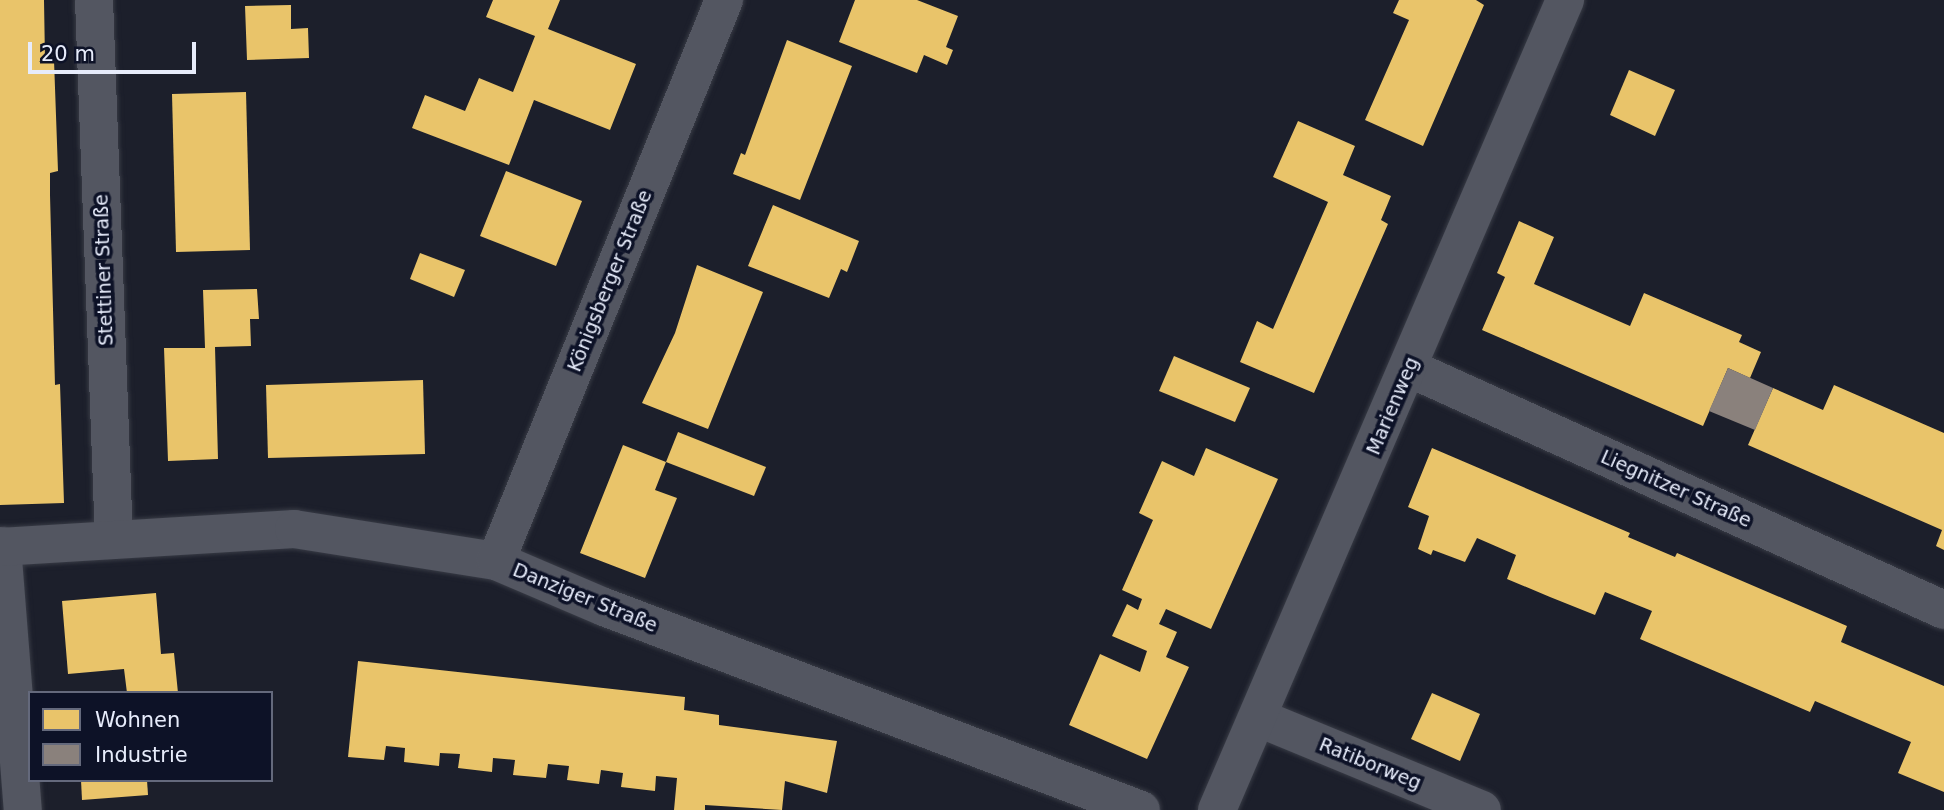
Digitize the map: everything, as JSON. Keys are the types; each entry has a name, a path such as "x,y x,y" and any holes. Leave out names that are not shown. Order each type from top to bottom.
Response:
{"street":[{"name":"Stettiner Straße","path":"94,0 114,540"},
{"name":"Königsberger Straße","path":"496,561 724,0"},
{"name":"Marienweg","path":"1217,810 1259,718 1565,0"},
{"name":"Liegnitzer Straße","path":"1409,368 1944,610"},
{"name":"Danziger Straße","path":"1,546 294,529 496,561 604,607 1141,810"},
{"path":"1,546 23,810"},
{"name":"Ratiborweg","path":"1259,718 1482,810"}],"building: Wohnen":[{"path":"0,0 44,0 45,60 54,60 58,171 50,173 50,195 55,385 60,384 64,503 0,505"},
{"path":"493,0 560,0 548,29 636,64 610,130 534,100 509,165 412,128 425,95 465,111 479,78 513,92 535,36 486,17"},
{"path":"855,0 917,0 958,16 946,47 953,50 947,65 924,55 917,73 839,42"},
{"path":"1399,0 1476,0 1484,5 1423,146 1365,120 1409,20 1393,13"},
{"path":"291,5 291,29 308,28 309,58 247,60 245,6"},
{"path":"787,40 852,66 800,200 733,174 741,153 745,155"},
{"path":"1629,70 1675,90 1655,136 1610,115"},
{"path":"246,92 250,250 176,252 172,94"},
{"path":"1298,121 1355,146 1343,175 1391,196 1381,220 1388,224 1314,393 1240,362 1257,321 1273,329 1328,202 1273,177"},
{"path":"506,171 582,201 556,266 480,236"},
{"path":"773,205 859,241 847,272 841,269 829,298 748,266"},
{"path":"1519,221 1554,237 1534,284 1630,326 1644,293 1742,335 1739,342 1761,352 1750,378 1728,368 1703,426 1482,330 1505,277 1497,273"},
{"path":"420,253 465,270 454,297 410,279"},
{"path":"697,265 763,292 708,429 642,403 675,333"},
{"path":"257,289 259,319 250,319 251,346 215,347 218,459 168,461 164,348 205,348 203,290"},
{"path":"1174,356 1250,388 1235,422 1159,391"},
{"path":"423,380 425,454 268,458 266,385"},
{"path":"1834,385 1944,433 1944,550 1936,546 1942,530 1748,445 1773,388 1823,410"},
{"path":"678,432 766,467 754,496 666,462"},
{"path":"623,445 666,462 655,490 677,498 645,578 580,553"},
{"path":"1206,448 1278,479 1211,629 1166,609 1159,624 1177,632 1166,657 1189,667 1147,759 1069,725 1100,654 1140,672 1147,651 1112,636 1127,604 1138,610 1142,599 1122,590 1153,520 1139,513 1162,461 1194,476"},
{"path":"1432,448 1630,533 1628,537 1675,557 1677,553 1847,626 1841,642 1944,686 1944,792 1898,773 1911,742 1815,701 1810,712 1640,639 1652,611 1605,592 1595,615 1550,597 1507,579 1516,555 1477,538 1465,562 1433,550 1431,555 1418,549 1429,516 1408,507"},
{"path":"156,593 161,654 174,653 178,691 127,691 124,669 68,674 62,601"},
{"path":"358,661 685,697 684,710 719,715 719,725 837,741 827,793 785,781 782,810 705,805 705,810 674,810 677,778 656,776 655,791 621,787 623,773 601,770 599,784 567,780 569,766 548,764 546,778 513,775 515,760 493,758 492,772 458,768 460,754 440,753 439,766 404,762 405,748 386,746 384,760 348,757"},
{"path":"1432,693 1480,714 1460,761 1411,739"},
{"path":"81,782 147,782 148,795 82,800"}],"building: Industrie":[{"path":"1728,368 1773,388 1755,430 1709,411"}]}
